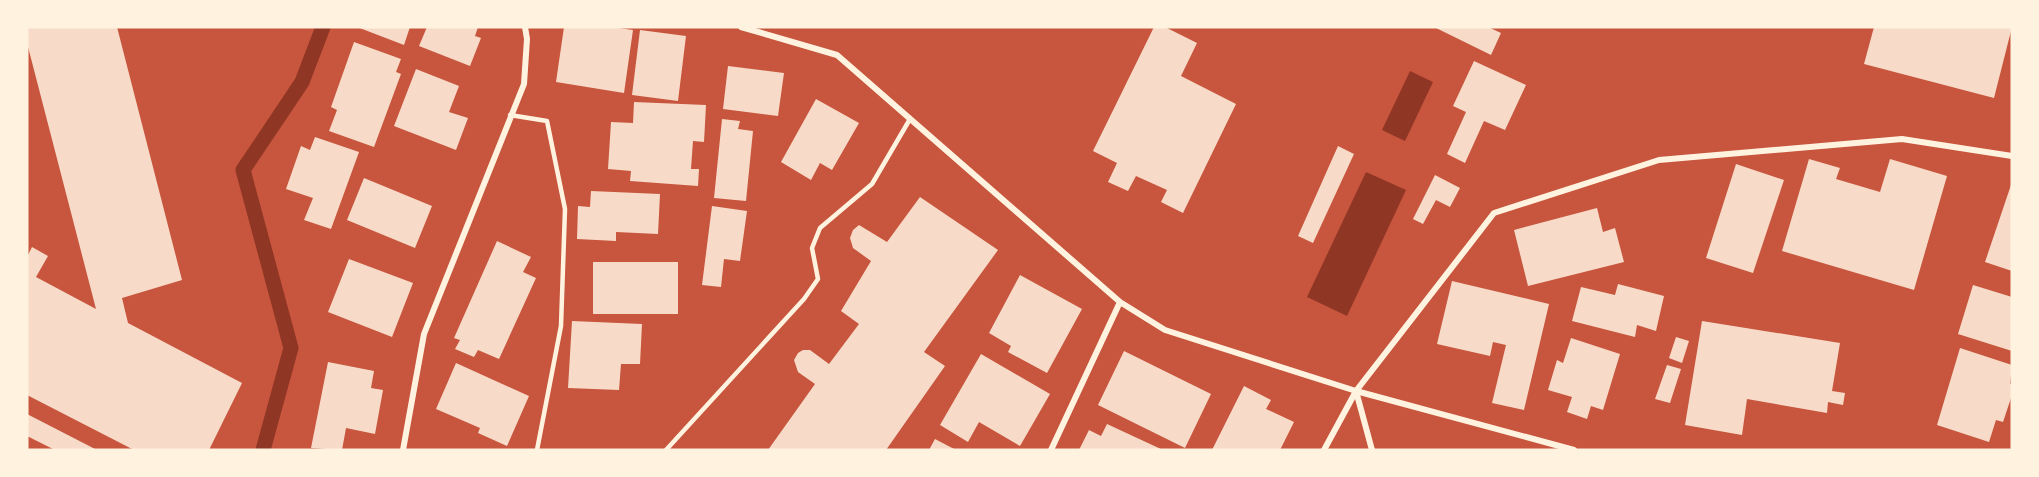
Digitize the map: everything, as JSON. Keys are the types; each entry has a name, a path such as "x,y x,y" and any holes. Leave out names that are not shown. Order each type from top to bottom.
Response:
{"street":[{"path":"404,450 424,334 524,84 527,39 525,27"},
{"path":"741,27 837,55 1120,302 1166,330 1356,391 1574,450"},
{"path":"1324,450 1356,391 1494,213 1659,160 1902,139 2012,156"},
{"path":"1051,450 1120,302"},
{"path":"1356,391 1371,450"}],"lane":[{"path":"510,116 547,121 565,209 561,326 537,450"},
{"path":"666,450 804,299 818,279 812,248 820,228 872,184 910,119"}],"shaded area":[{"path":"1410,71 1433,82 1405,141 1382,130"},
{"path":"1366,172 1406,190 1347,316 1307,297"}],"building":[{"path":"27,27 117,27 182,280 122,298 128,323 242,383 209,450 134,450 27,395 27,257 32,247 48,256 36,277 96,309 27,43"},
{"path":"357,27 410,27 404,45"},
{"path":"427,27 478,27 475,36 481,38 470,66 419,46"},
{"path":"564,27 612,27 633,30 624,93 556,82"},
{"path":"1154,27 1165,27 1197,43 1181,76 1236,104 1183,213 1161,202 1167,190 1136,176 1128,191 1108,182 1117,163 1093,151"},
{"path":"1434,27 1488,27 1501,33 1491,55"},
{"path":"1874,27 2012,27 1994,98 1864,64"},
{"path":"640,30 686,36 678,101 632,95"},
{"path":"354,42 401,59 396,72 401,74 374,147 329,131 337,110 331,107"},
{"path":"1474,61 1526,85 1505,130 1484,121 1465,163 1447,154 1466,112 1453,106"},
{"path":"728,66 784,73 778,116 723,109"},
{"path":"416,69 459,86 449,112 468,118 456,150 394,126"},
{"path":"816,99 859,123 832,170 820,163 811,180 781,162"},
{"path":"634,102 706,105 704,142 693,141 691,169 699,169 698,186 630,181 631,171 608,169 611,122 633,123"},
{"path":"722,119 740,121 738,129 753,131 746,201 714,198"},
{"path":"315,137 359,152 331,229 304,220 313,198 286,189 301,146 310,150"},
{"path":"1338,146 1354,154 1313,243 1298,236"},
{"path":"1809,159 1840,168 1836,179 1880,192 1890,159 1947,176 1914,290 1782,251"},
{"path":"1736,164 1784,180 1753,273 1706,258"},
{"path":"1435,175 1460,188 1450,207 1436,200 1423,224 1413,219"},
{"path":"364,178 432,206 415,248 347,220"},
{"path":"2012,182 2012,271 1985,262"},
{"path":"591,191 660,194 658,234 616,232 616,241 577,239 578,206 590,207"},
{"path":"920,197 998,250 924,352 945,366 886,450 768,450 815,384 798,372 794,360 798,353 810,350 829,364 859,324 841,311 871,261 853,248 850,238 853,230 859,225 887,242"},
{"path":"712,206 747,211 740,261 724,259 721,287 702,285"},
{"path":"1597,208 1603,232 1615,228 1624,262 1528,286 1514,230"},
{"path":"497,241 531,257 523,272 536,278 499,359 478,350 474,357 455,349 460,340 454,338"},
{"path":"349,259 413,283 392,337 328,312"},
{"path":"593,262 678,262 678,314 593,314"},
{"path":"1020,275 1082,309 1047,373 1008,352 1011,346 989,333"},
{"path":"1452,281 1549,304 1524,410 1492,403 1506,345 1493,342 1490,356 1437,344"},
{"path":"1618,284 1664,296 1656,331 1637,325 1635,337 1572,321 1581,287 1615,295"},
{"path":"1973,285 2012,297 2012,351 1958,334"},
{"path":"572,321 642,324 640,364 621,364 619,390 568,388"},
{"path":"1702,321 1840,343 1832,391 1845,393 1843,405 1828,402 1827,413 1747,399 1742,435 1685,425"},
{"path":"1676,337 1689,341 1682,363 1669,358"},
{"path":"1571,338 1620,354 1603,410 1591,406 1587,419 1567,412 1572,397 1548,390 1557,360 1563,363"},
{"path":"1960,348 2012,365 2010,384 2012,395 2003,422 1996,420 1989,442 1937,425"},
{"path":"1124,351 1211,394 1185,448 1098,405"},
{"path":"981,354 1050,394 1020,446 979,422 968,442 940,425"},
{"path":"328,362 374,371 371,388 383,390 375,434 346,428 342,450 311,448"},
{"path":"456,363 529,396 507,446 478,433 480,428 436,409"},
{"path":"1667,365 1681,369 1670,403 1655,399"},
{"path":"1244,386 1271,400 1266,409 1294,422 1280,450 1212,450"},
{"path":"27,414 97,450 55,450 27,436"},
{"path":"1107,424 1163,450 1079,450 1089,430 1101,436"},
{"path":"935,439 956,450 929,450"}],"waterway":[{"path":"263,450 291,348 243,170 302,82 323,27"}]}
